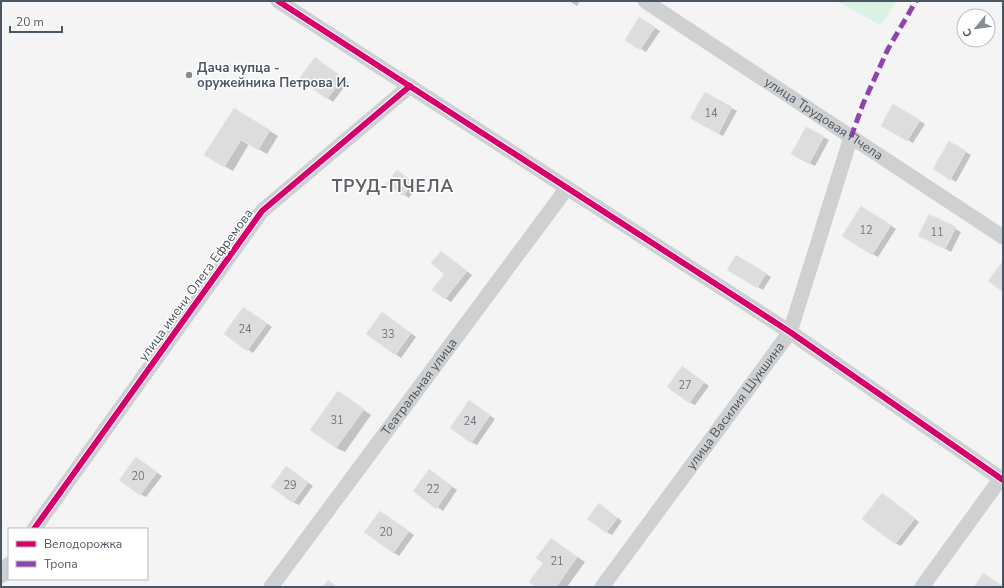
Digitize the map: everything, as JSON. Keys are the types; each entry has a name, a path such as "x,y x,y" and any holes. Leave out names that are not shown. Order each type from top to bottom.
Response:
{"street":[{"path":"278,1 790,332 1002,479 922,587"},
{"name":"улица Трудовая Пчела","path":"645,1 1003,237"},
{"name":"улица имени Олега Ефремова","path":"35,528 262,211 410,86"},
{"name":"улица Василия Шукшина","path":"602,587 790,332 851,137"},
{"name":"Театральная улица","path":"271,587 567,188"},
{"path":"1,576 8,566"}],"green space":[{"path":"837,1 897,1 880,25"}],"building":[{"path":"639,17 655,27 640,50 625,40"},
{"path":"315,57 343,78 327,99 299,79"},
{"path":"705,92 732,107 718,134 690,118"},
{"path":"893,104 920,120 907,141 881,126"},
{"path":"234,108 270,130 258,150 241,140 224,167 204,155"},
{"path":"806,127 824,136 809,164 791,154"},
{"path":"949,141 966,151 950,180 933,169"},
{"path":"397,170 413,182 403,196 386,184"},
{"path":"861,206 891,225 872,255 842,236"},
{"path":"929,214 956,227 945,249 918,236"},
{"path":"441,251 467,271 445,299 432,290 444,274 431,263"},
{"path":"736,255 766,273 757,288 727,270"},
{"path":"1003,261 1003,292 988,281"},
{"path":"243,307 267,323 247,351 224,334"},
{"path":"382,312 411,333 395,355 366,334"},
{"path":"682,366 704,382 689,403 667,387"},
{"path":"338,391 364,409 336,448 310,430"},
{"path":"469,400 490,415 471,443 450,428"},
{"path":"136,457 157,472 140,495 119,480"},
{"path":"286,466 308,482 293,503 271,487"},
{"path":"429,469 452,486 436,509 413,491"},
{"path":"882,493 915,518 895,544 862,519"},
{"path":"599,503 617,518 606,533 587,519"},
{"path":"380,511 409,531 393,553 364,532"},
{"path":"551,538 577,557 556,587 536,587 529,582 543,563 536,558"},
{"path":"983,573 1003,586 1003,587 974,587"},
{"path":"328,580 337,587 323,587"}],"marked path":[{"path":"851,137 863,104 888,49 916,1"}],"cycle path":[{"path":"278,1 790,332 1003,480"},
{"path":"35,528 262,211 410,86"}],"place":[{"name":"Дача купца - оружейника Петрова И.","path":"189,75"}],"district":[{"name":"ТРУД-ПЧЕЛА","path":"393,186"}]}
